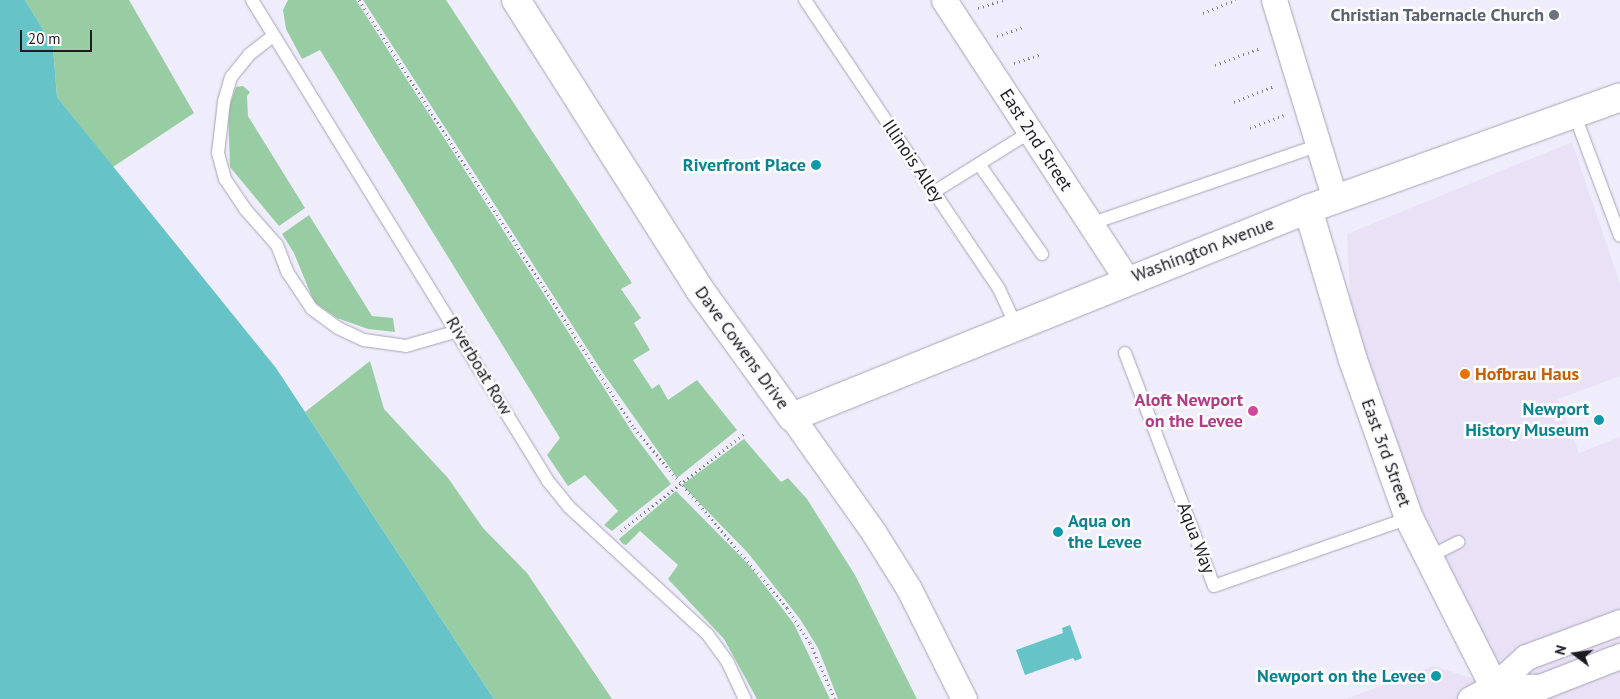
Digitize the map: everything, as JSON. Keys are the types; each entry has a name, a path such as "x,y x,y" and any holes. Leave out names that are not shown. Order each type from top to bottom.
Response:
{"main road":[{"name":"Dave Cowens Drive","path":"516,0 700,290 792,417"},
{"name":"Washington Avenue","path":"792,417 1127,280 1308,209 1620,97"},
{"name":"East 3rd Street","path":"1308,209 1353,360 1410,518 1498,695"}],"street":[{"name":"East 2nd Street","path":"944,0 1127,280"},
{"path":"1274,0 1335,199"},
{"name":"Dave Cowens Drive","path":"792,417 874,533 909,590 964,699"},
{"path":"1498,695 1526,657 1620,622"},
{"path":"1470,699 1540,687 1620,656"}],"lane":[{"name":"Riverboat Row","path":"252,0 458,331 548,481 569,508 708,635 728,663 745,699"},
{"name":"Illinois Alley","path":"805,0 1000,289 1016,325"},
{"path":"273,36 249,54 231,77 224,102 218,153 225,179 245,209 277,245 288,273 312,309 338,328 364,340 406,346 458,331"},
{"path":"1574,113 1620,236"},
{"path":"934,192 1030,132"},
{"path":"1090,224 1319,145"},
{"path":"979,164 1042,254"},
{"name":"Aqua Way","path":"1125,353 1214,586 1410,518"},
{"path":"1429,557 1458,542"}],"path":[{"path":"359,0 634,428 678,484 726,534 788,608 810,643 835,699"},
{"path":"972,10 1003,0"},
{"path":"1203,13 1236,0"},
{"path":"991,38 1023,27"},
{"path":"1215,65 1260,48"},
{"path":"1009,65 1042,54"},
{"path":"1234,102 1274,86"},
{"path":"1250,128 1284,115"},
{"path":"606,542 746,432"}],"shaded area":[{"path":"1572,142 1620,284 1620,376 1558,399 1579,453 1620,437 1620,699 1346,699 1434,666 1493,685 1353,360 1347,234"}],"green space":[{"path":"25,0 129,0 194,113 113,167 57,97 53,46"},
{"path":"288,0 356,0 634,435 671,484 612,531 604,525 618,511 585,475 568,486 547,455 560,438 320,50 302,59 286,29 283,10"},
{"path":"363,0 446,0 632,283 621,289 641,318 634,323 650,350 633,360 652,389 659,384 668,400 697,380 737,430 677,478 603,373"},
{"path":"243,86 250,92 247,96 248,116 305,208 279,226 230,167 228,110 236,87"},
{"path":"309,215 372,316 393,318 395,332 368,329 337,318 314,302 294,253 282,234"},
{"path":"370,361 384,409 448,478 483,528 527,573 612,699 494,699 305,412"},
{"path":"744,439 781,482 788,478 807,499 855,575 917,699 838,699 818,648 800,619 748,553 682,485"},
{"path":"676,491 749,565 794,624 830,699 757,699 724,639 668,579 678,565 640,531 626,545 619,539"}],"water":[{"path":"0,0 25,0 53,46 57,97 276,368 494,699 0,699"},
{"path":"1070,625 1082,658 1075,661 1073,658 1025,675 1016,650 1063,633 1062,628"}],"place":[{"name":"Christian Tabernacle Church","path":"1554,15"},
{"name":"Riverfront Place","path":"816,165"},
{"name":"Hofbrau Haus","path":"1465,374"},
{"name":"Aloft Newport on the Levee","path":"1253,411"},
{"name":"Newport History Museum","path":"1599,420"},
{"name":"Aqua on the Levee","path":"1058,532"},
{"name":"Newport on the Levee","path":"1436,676"}]}
